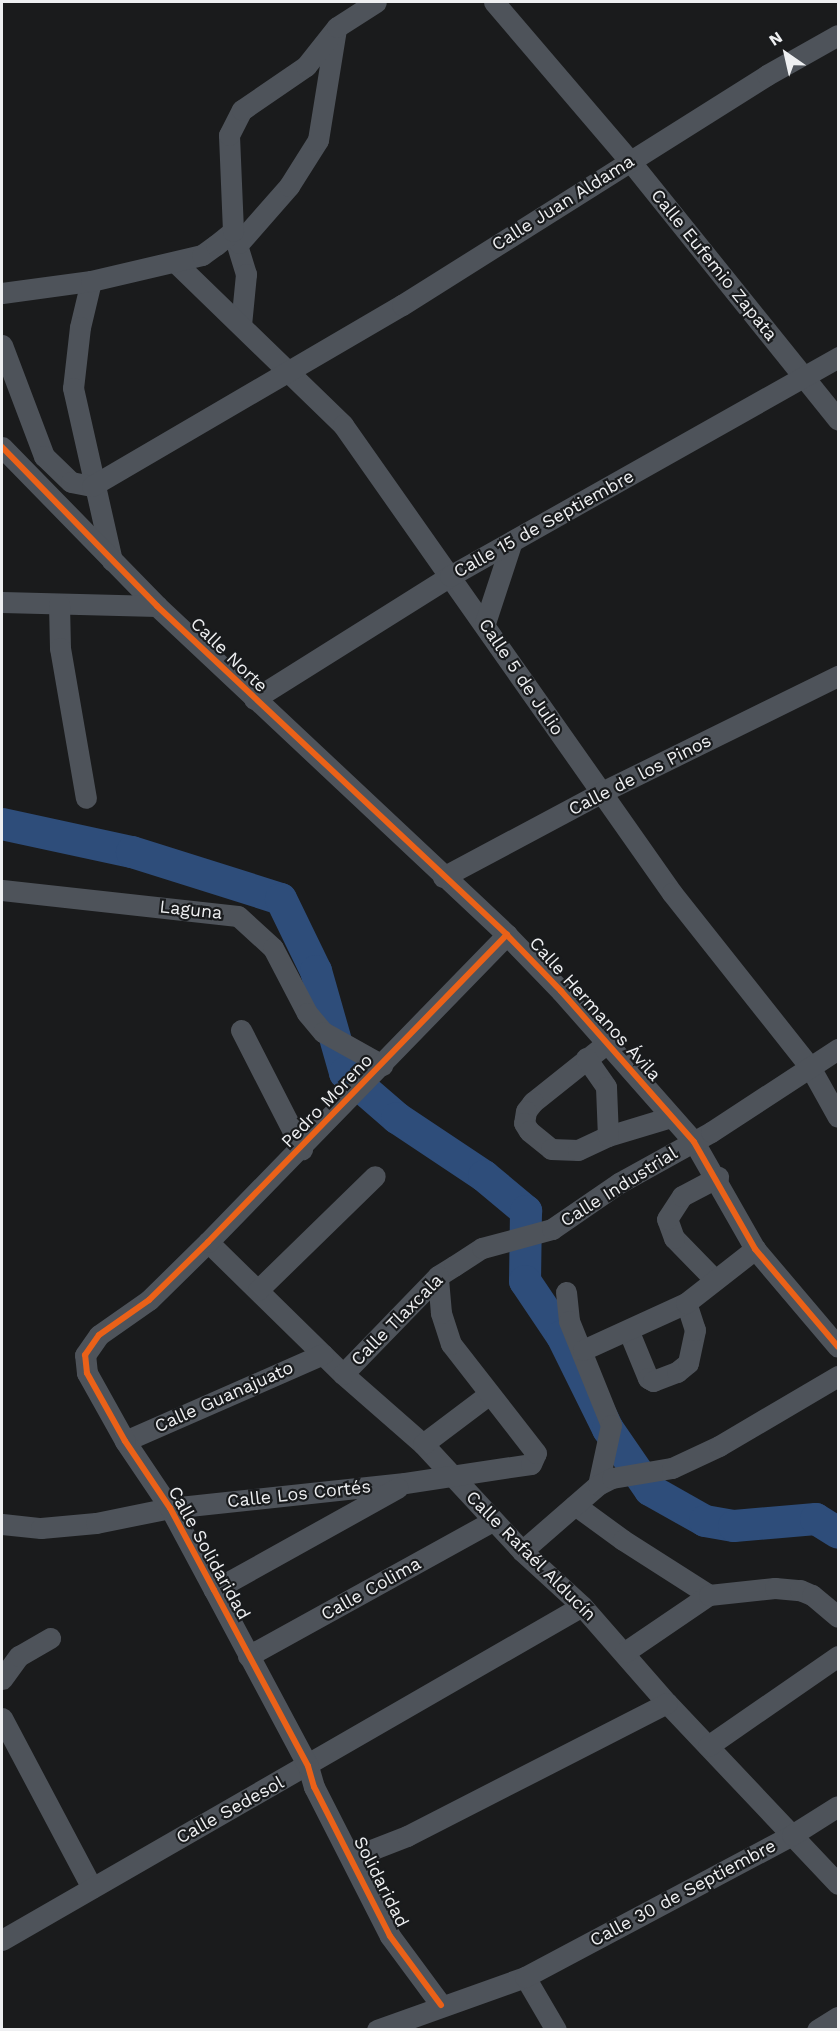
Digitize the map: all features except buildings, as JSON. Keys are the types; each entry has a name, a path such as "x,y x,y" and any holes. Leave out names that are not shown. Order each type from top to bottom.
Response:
{"street":[{"path":"241,325 246,274 236,237 229,135 242,110 306,66 337,27 376,2"},
{"name":"Calle Eufemio Zapata","path":"494,2 630,161 838,420"},
{"path":"2,293 91,281 175,262 202,255 236,237 289,186 318,140 337,27"},
{"name":"Calle Juan Aldama","path":"92,486 402,305 767,75 838,35"},
{"name":"Calle 5 de Julio","path":"175,262 343,425 485,623 672,893 810,1067 838,1117"},
{"path":"91,281 80,327 73,388 92,486 112,562"},
{"path":"2,345 44,456 71,482 92,486"},
{"name":"Calle 15 de Septiembre","path":"254,699 450,576 838,357"},
{"name":"Calle Norte","path":"2,447 157,606 443,877"},
{"path":"485,623 512,541"},
{"path":"2,602 157,606"},
{"path":"59,604 62,659 86,798"},
{"name":"Calle de los Pinos","path":"443,877 602,792 838,676"},
{"name":"Calle Hermanos Ávila","path":"443,877 507,935 607,1043 694,1142 718,1177 755,1249 838,1347"},
{"name":"Laguna","path":"2,890 238,916 273,948 307,1013 323,1032 357,1055 376,1073"},
{"name":"Pedro Moreno","path":"85,1355 99,1335 150,1300 302,1149 507,935"},
{"path":"241,1030 302,1149"},
{"path":"607,1043 533,1102 526,1112 524,1123 537,1139 560,1151 578,1150 608,1136 671,1116"},
{"name":"Calle Industrial","path":"552,1229 619,1183 694,1142 838,1049"},
{"path":"586,1058 606,1087 608,1136"},
{"path":"258,1290 375,1176"},
{"path":"714,1279 674,1238 667,1219 682,1196 718,1177"},
{"name":"Calle Tlaxcala","path":"343,1374 438,1276 482,1248 552,1229"},
{"name":"Calle Rafaél Alducín","path":"208,1242 343,1374 423,1444 522,1551 582,1606 625,1652 667,1703 838,1884"},
{"path":"584,1350 629,1332 686,1303 755,1249"},
{"path":"423,1444 488,1395 451,1344 441,1313 438,1276"},
{"path":"566,1292 569,1321 584,1350 611,1425 604,1478"},
{"path":"629,1332 648,1378 653,1381 677,1372 687,1363 695,1330 686,1303"},
{"name":"Calle Guanajuato","path":"125,1441 323,1354"},
{"name":"Calle Solidaridad","path":"85,1355 87,1373 125,1441 170,1508 308,1766"},
{"path":"522,1551 604,1478 672,1468 719,1446 838,1376"},
{"name":"Calle Los Cortés","path":"2,1524 63,1526 170,1508 405,1483 531,1464 537,1457 488,1395"},
{"path":"214,1590 405,1483"},
{"path":"575,1505 709,1595"},
{"name":"Calle Colima","path":"248,1656 494,1521"},
{"path":"625,1652 709,1595 775,1588 801,1590 821,1601 838,1617"},
{"name":"Calle Sedesol","path":"2,1940 308,1766 582,1606"},
{"path":"2,1679 19,1656 50,1638"},
{"path":"708,1746 838,1656"},
{"path":"352,1857 407,1836 667,1703"},
{"path":"2,1718 92,1888"},
{"name":"Solidaridad","path":"308,1766 320,1799 352,1857 390,1936 441,2005"},
{"name":"Calle 30 de Septiembre","path":"378,2030 441,2005 525,1977 792,1835 838,1806"},
{"path":"525,1977 556,2030"},
{"path":"817,2030 838,2017"}],"waterway":[{"path":"2,824 132,852 281,899 316,971 345,1073 397,1118 484,1176 526,1211 525,1281 562,1336 608,1429 650,1490 705,1521 734,1526 816,1519 838,1533"}],"cycle path":[{"path":"2,447 157,606 507,935 561,991 694,1142 755,1249 838,1347"},
{"path":"441,2005 390,1936 314,1787 308,1766 170,1508 125,1441 87,1373 85,1355 99,1335 149,1300 208,1242 507,935"}]}
